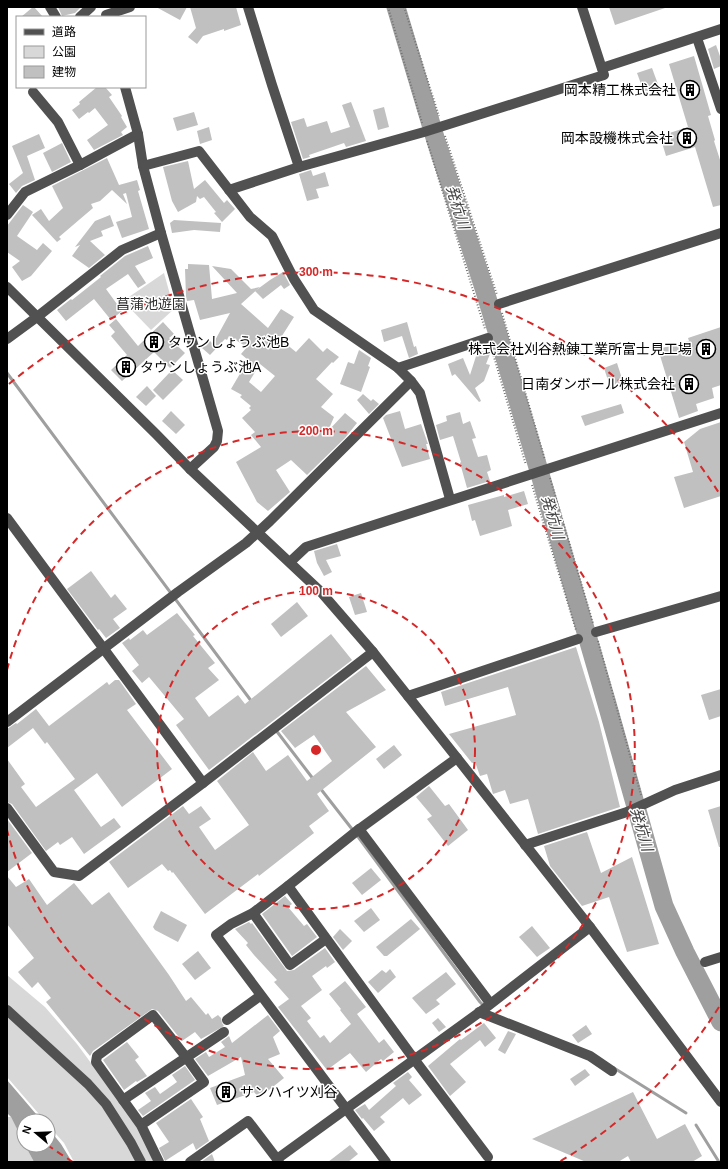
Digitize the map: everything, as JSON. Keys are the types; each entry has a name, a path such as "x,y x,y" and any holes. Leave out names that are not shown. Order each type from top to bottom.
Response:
{"street":[{"path":"50,7 55,16"},
{"path":"81,16 91,7"},
{"path":"106,13 130,7"},
{"path":"248,7 299,167"},
{"path":"582,7 603,71"},
{"path":"229,190 299,167 424,132 721,30"},
{"path":"697,38 721,109"},
{"path":"125,88 138,134 144,166 161,233 218,431 218,441 214,448 190,469"},
{"path":"34,92 58,122 80,165"},
{"path":"7,215 25,192 138,134"},
{"path":"144,166 199,151 250,217 272,236 294,279 314,310 398,368 411,381 420,393 450,500"},
{"path":"7,339 122,250 161,233"},
{"path":"499,304 721,233"},
{"path":"7,287 151,428 190,469 321,592 373,652 590,927 721,1102"},
{"path":"398,368 488,338"},
{"path":"7,722 246,543 411,381"},
{"path":"290,562 306,547 721,413"},
{"path":"7,518 203,783"},
{"path":"596,632 721,596"},
{"path":"408,696 578,639"},
{"path":"7,808 54,872 79,876 373,652"},
{"path":"386,1162 260,996 216,935 231,924 253,913 356,831 457,758"},
{"path":"525,845 627,812 675,790 721,775"},
{"path":"356,831 485,1008 590,1056 612,1071"},
{"path":"288,886 414,1059 488,1156"},
{"path":"253,913 290,965 326,939"},
{"path":"190,1162 248,1122 278,1160 345,1108 485,1008 590,927"},
{"path":"705,962 721,957"},
{"path":"227,1020 260,996"},
{"path":"7,1010 88,1084 106,1104 131,1143 141,1162"},
{"path":"141,1125 204,1082 152,1015 97,1056 96,1062 141,1125 159,1162"},
{"path":"123,1100 224,1032"}],"path":[{"path":"388,7 424,132 488,338 578,639"},
{"path":"404,7 442,126"},
{"path":"548,470 596,632 643,804"}],"green space":[{"name":"菖蒲池遊園","path":"164,273 174,309 151,330 123,301"},
{"path":"7,975 45,1007 77,1044 138,1127 155,1162 74,1162 64,1143 56,1134 56,1113 38,1113 7,1077"},
{"path":"7,1117 11,1117 16,1127 16,1153 29,1153 34,1162 7,1162"}],"shaded area":[{"path":"7,1080 35,1113 16,1113 16,1127 11,1117 7,1113"},
{"path":"56,1138 72,1162 34,1162 29,1153 56,1153"}],"building":[{"path":"34,7 42,16 22,16"},
{"path":"58,7 81,7 75,13 62,16"},
{"path":"156,7 187,7 180,20"},
{"path":"190,7 236,7 241,25 203,36 197,44 188,37 196,28"},
{"path":"609,7 665,7 665,8 615,25"},
{"path":"716,45 721,59 721,66 714,69 708,49"},
{"path":"694,56 711,115 708,116 721,163 721,205 713,207 695,147 666,156 660,136 688,127 669,64"},
{"path":"652,68 659,87 644,92 637,73"},
{"path":"96,88 106,88 112,95 109,97 122,116 121,117 127,127 121,132 123,135 94,150 87,140 108,125 95,108 79,119 72,110 80,104 79,102"},
{"path":"351,102 366,141 346,147 344,143 309,155 310,157 303,159 291,122 304,118 307,127 327,121 331,133 350,127 342,105"},
{"path":"384,107 389,127 378,130 373,110"},
{"path":"194,112 198,125 177,131 173,118"},
{"path":"209,127 212,140 200,144 197,131"},
{"path":"39,134 45,148 27,156 35,180 22,186 16,193 9,184 23,173 12,146"},
{"path":"62,143 71,162 52,172 43,153"},
{"path":"107,158 119,185 137,180 140,190 138,191 149,229 122,238 116,222 132,217 126,193 123,194 127,204 112,190 100,201 91,204 93,208 59,237 61,239 57,242 32,215 41,209 49,221 63,208 52,186"},
{"path":"188,161 194,189 205,180 224,203 227,200 235,209 222,222 214,213 216,212 204,197 200,199 197,196 196,202 178,212 172,201 163,167"},
{"path":"311,170 313,176 325,172 329,186 316,189 319,198 307,201 299,174"},
{"path":"23,205 33,212 17,236 37,250 43,243 52,251 31,276 22,281 12,267 20,261 7,252 7,226"},
{"path":"110,215 114,226 101,231 103,236 90,241 105,255 89,268 72,256 80,245 75,247 95,221"},
{"path":"174,220 221,223 220,232 194,230 172,233 170,223"},
{"path":"148,246 153,258 135,266 146,283 138,288 128,274 106,289 122,311 111,320 94,299 66,321 57,310 101,277 100,276 125,256"},
{"path":"188,264 209,265 212,299 237,293 212,266 231,269 251,289 260,287 241,304 268,328 281,309 294,317 280,339 296,352 309,338 323,352 327,348 339,357 333,363 332,362 316,379 333,394 321,407 334,417 328,431 345,413 357,423 345,438 307,475 291,460 276,470 290,492 268,511 257,502 236,462 261,447 251,435 255,432 242,418 251,410 249,408 251,406 240,397 242,395 231,389 248,360 241,354 247,347 229,336 227,340 225,339 210,355 202,348 209,340 213,344 230,313 200,320 194,300 187,301 185,269 188,269","holes":["260,364 275,376 261,392 249,382"]},
{"path":"283,272 290,285 284,289 281,285 263,299 255,291 270,280"},
{"path":"116,319 138,346 163,322 174,334 169,338 185,353 170,368 154,352 122,381 111,370 127,355 111,336 115,332 109,325"},
{"path":"407,322 414,347 416,346 418,354 409,358 402,336 384,342 381,330"},
{"name":"日南ダンボール株式会社","path":"721,327 721,385 712,388 714,398 696,404 698,411 679,418 658,349 689,341 688,338"},
{"path":"359,350 371,358 368,366 370,367 361,392 340,384 348,362 354,364"},
{"path":"478,350 490,354 486,364 490,365 484,381 475,388 481,401 479,402 455,374 452,376 448,364 463,358 470,375"},
{"path":"617,363 624,385 611,390 604,368"},
{"path":"172,370 183,380 163,400 153,390"},
{"path":"147,386 156,396 146,406 136,397"},
{"path":"363,394 371,401 373,399 379,404 369,414 357,400"},
{"path":"621,404 624,413 585,426 581,416"},
{"path":"171,411 185,425 176,434 162,421"},
{"path":"400,411 405,429 421,424 428,444 426,444 430,459 402,467 383,418 386,415"},
{"path":"460,412 463,424 470,421 476,438 472,439 478,457 487,455 491,470 487,472 490,481 467,488 453,436 440,440 436,425 447,421 446,416"},
{"path":"721,422 721,496 684,508 674,477 693,472 684,442 700,429"},
{"path":"524,491 528,504 508,510 512,526 480,536 475,520 472,521 468,505"},
{"path":"337,544 341,556 326,560 332,572 324,576 317,563 314,551"},
{"path":"91,571 111,598 115,594 127,609 113,619 120,628 106,638 99,629 98,630 67,589"},
{"path":"361,593 367,612 355,615 349,597"},
{"path":"297,602 308,616 281,637 271,624"},
{"path":"177,613 215,663 208,668 219,680 195,698 209,717 238,695 245,704 331,634 352,660 209,770 176,725 184,719 149,677 142,683 132,671 139,665 122,643 129,638 130,640 143,630 147,635"},
{"path":"576,647 599,722 620,807 538,834 528,799 510,804 505,790 493,794 487,774 480,776 475,762 472,763 449,734 516,715 508,687 445,706 441,692"},
{"path":"366,666 386,690 346,712 376,747 317,794 329,811 309,826 314,833 259,876 258,874 205,914 173,872 172,873 170,870 168,871 162,864 128,888 109,862 183,806 189,814 201,806 211,819 199,827 215,850 249,825 217,781 253,752 266,771 288,755 307,781 332,761 314,735 295,748 281,731"},
{"path":"115,680 119,680 136,704 127,710 172,769 122,807 97,773 74,790 101,827 114,818 121,827 84,854 72,837 60,845 58,842 46,851 12,804 7,802 7,759 25,784 21,787 36,807 75,779 47,742 45,744 33,728 7,748 7,729 16,723 17,724 36,709 49,726 107,682 109,685"},
{"path":"721,689 721,716 709,720 701,695"},
{"path":"394,745 402,755 384,769 376,759"},
{"path":"429,786 445,806 449,804 468,830 448,846 427,819 432,816 416,797"},
{"path":"721,806 721,847 719,847 708,810"},
{"path":"7,819 32,853 7,872"},
{"path":"587,832 601,873 632,857 659,944 627,952 609,897 582,906 550,866 544,846"},
{"path":"371,868 381,880 362,895 352,883"},
{"path":"7,876 16,887 29,879 47,905 74,883 92,905 109,892 186,1001 191,997 206,1015 208,1013 212,1019 218,1015 224,1026 201,1039 195,1032 182,1041 158,1011 152,1009 93,1051 90,1056 46,1002 51,998 38,982 32,988 18,972 34,958 7,924"},
{"path":"285,896 292,904 288,907 304,926 307,924 317,937 292,956 262,914"},
{"path":"371,908 380,920 364,932 354,921"},
{"path":"161,911 187,925 178,942 155,930 153,927"},
{"path":"411,919 420,929 387,956 384,956 376,947"},
{"path":"249,922 251,924 252,923 287,971 294,970 325,948 335,962 327,968 326,966 312,976 322,990 301,1006 311,1018 307,1021 320,1038 324,1035 330,1043 351,1024 329,994 345,981 366,1007 357,1014 379,1043 384,1039 394,1052 383,1061 381,1059 366,1072 350,1053 327,1070 278,1007 289,999 274,982 277,980 254,955 246,945 248,943 235,929"},
{"path":"532,926 550,948 537,957 519,937"},
{"path":"340,929 352,941 343,950 333,937"},
{"path":"198,951 211,968 195,980 182,964"},
{"path":"390,969 396,977 378,993 368,982 382,970 386,973"},
{"path":"446,972 456,984 436,1000 440,1004 426,1014 412,998"},
{"path":"268,1015 280,1031 273,1037 280,1054 268,1059 284,1078 259,1098 254,1092 217,1105 210,1088 245,1075 241,1057 208,1076 195,1059 206,1052 209,1057 225,1047 221,1042 229,1036 232,1043"},
{"path":"438,1018 446,1027 439,1032 432,1023"},
{"path":"484,1023 496,1038 485,1047 480,1040 450,1064 466,1082 450,1096 428,1066 460,1039 461,1040"},
{"path":"586,1025 592,1034 578,1043 572,1035"},
{"path":"508,1031 516,1034 505,1054 498,1050"},
{"path":"127,1042 139,1057 135,1060 147,1076 137,1082 136,1081 124,1090 103,1060"},
{"path":"185,1066 195,1080 143,1116 138,1110 151,1101 145,1093 155,1087 160,1094 177,1082 172,1075"},
{"path":"585,1069 590,1075 575,1086 570,1079"},
{"path":"408,1072 412,1077 409,1080 422,1095 409,1105 403,1098 380,1117 385,1122 374,1131 355,1110 365,1104 369,1110 396,1086 393,1083"},
{"path":"633,1092 657,1139 685,1124 702,1156 692,1162 631,1162 628,1156 618,1162 586,1162 532,1139"},
{"path":"191,1099 203,1117 200,1119 209,1141 196,1150 193,1143 165,1161 159,1148 169,1142 156,1123"},
{"path":"350,1145 358,1154 348,1162 328,1162"},
{"path":"212,1154 215,1162 201,1162"}],"waterway":[{"name":"発杭川","path":"396,7 436,141 484,288 537,464 664,906 685,952 721,1022"},
{"path":"7,373 252,702"},
{"path":"275,729 314,780"},
{"path":"320,788 485,1007"},
{"path":"614,1068 686,1113"},
{"path":"696,1125 719,1162"}],"place":[{"name":"岡本精工株式会社","path":"690,90"},
{"name":"岡本設機株式会社","path":"687,138"},
{"name":"タウンしょうぶ池B","path":"154,342"},
{"name":"株式会社刈谷熱錬工業所富士見工場","path":"706,349"},
{"name":"タウンしょうぶ池A","path":"126,367"},
{"name":"日南ダンボール株式会社","path":"689,384"},
{"name":"サンハイツ刈谷","path":"226,1092"}]}
